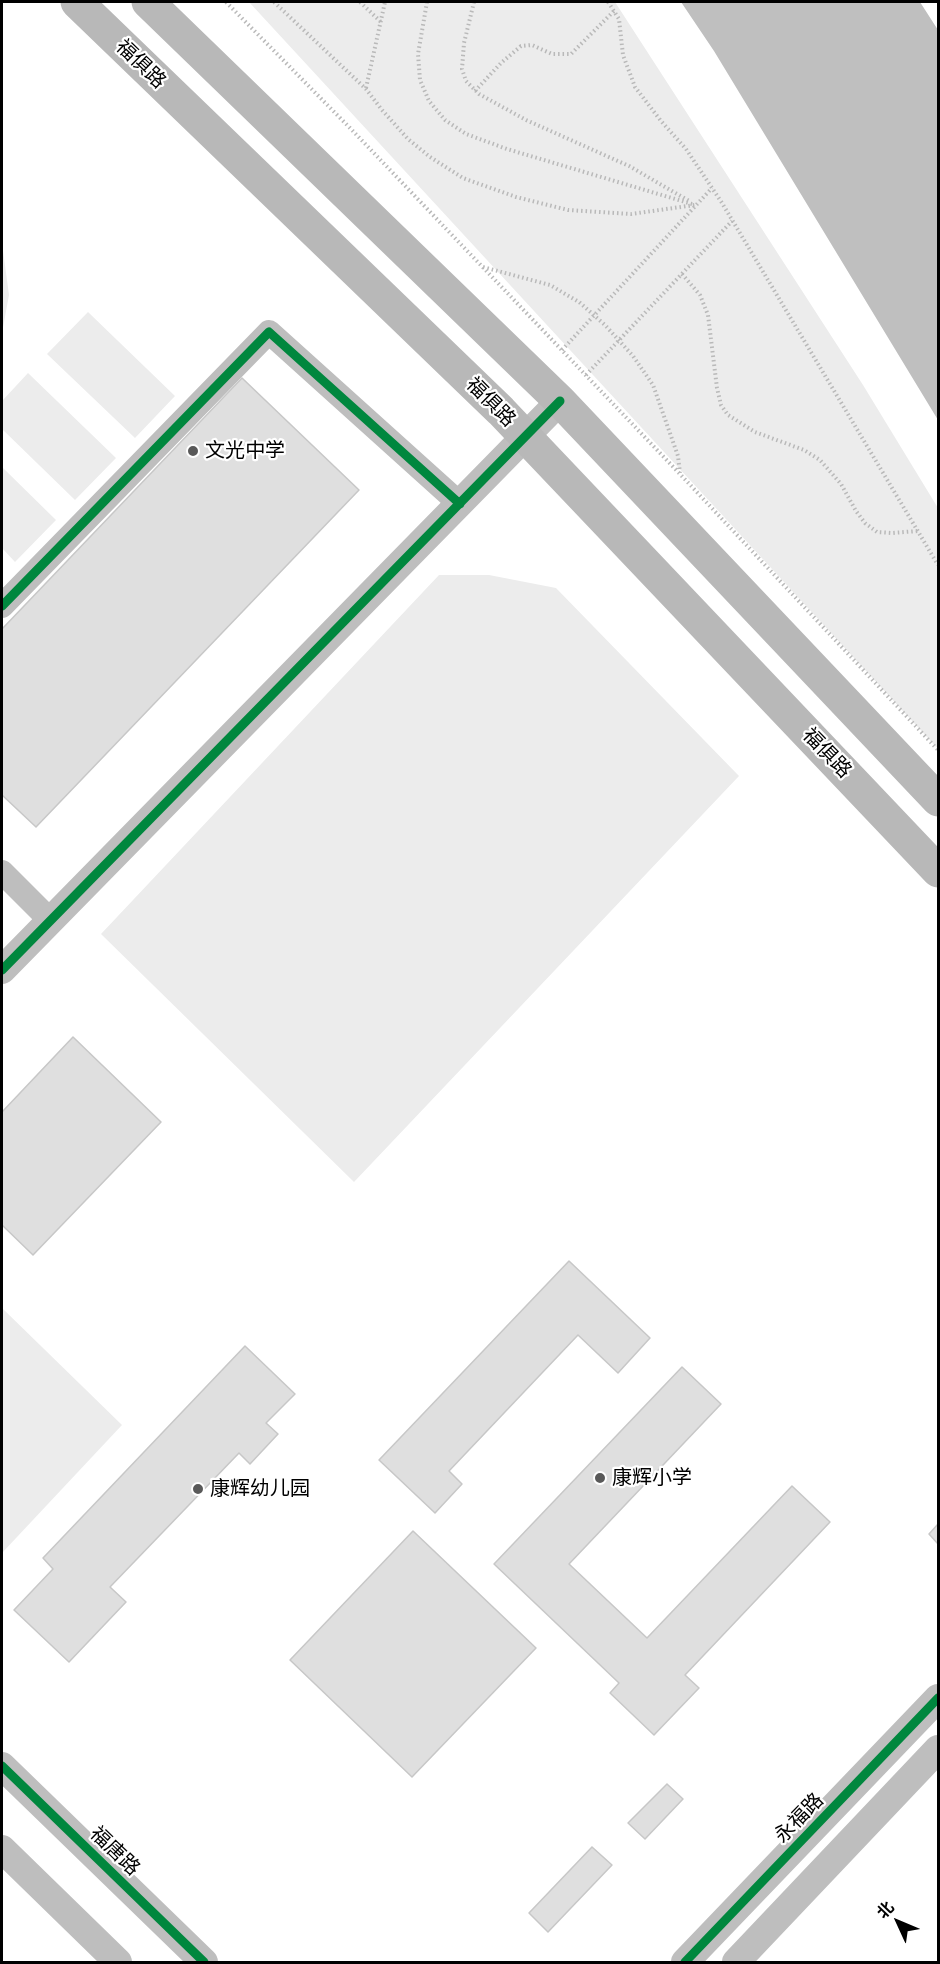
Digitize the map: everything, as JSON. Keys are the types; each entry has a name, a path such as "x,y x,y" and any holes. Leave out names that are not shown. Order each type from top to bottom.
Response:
{"main road":[{"name":"福俱路","path":"77,2 525,436 939,871"},
{"path":"148,2 560,401 939,800"}],"street":[{"path":"2,606 269,332 460,504"},
{"path":"2,970 560,401"},
{"path":"2,872 50,920"},
{"name":"永福路","path":"685,1962 939,1698"},
{"path":"736,1962 939,1749"},
{"name":"福唐路","path":"2,1766 204,1962"},
{"path":"2,1849 118,1962"}],"path":[{"path":"226,2 586,375 939,750"},
{"path":"274,2 366,89 408,139 430,157 463,178 516,197 568,210 632,214 695,205"},
{"path":"360,2 382,23"},
{"path":"366,89 385,2"},
{"path":"427,2 418,54 420,80 429,101 445,120 466,134 507,149 695,205"},
{"path":"474,2 464,43 462,69 466,81 475,91 526,120 628,166 695,205"},
{"path":"608,2 619,19 624,55 635,87 661,121 687,149 712,188 939,565"},
{"path":"475,91 501,63 521,46 532,45 552,54 571,54 614,11"},
{"path":"562,350 712,188"},
{"path":"586,375 732,221"},
{"path":"482,267 550,285 579,302 619,340 653,385 678,456 680,474"},
{"path":"682,274 700,295 708,315 717,388 721,405 728,415 755,432 804,450 820,460 842,484 865,523 877,532 918,531"}],"shaded area":[{"path":"249,2 615,2 863,385 938,508 938,749"},
{"path":"681,2 920,2 938,30 938,420 714,51"},
{"path":"2,243 9,295 2,333"},
{"path":"88,312 175,396 135,438 47,354"},
{"path":"28,373 116,458 75,500 2,429 2,401"},
{"path":"2,467 56,520 15,562 2,548"},
{"path":"439,575 489,575 556,588 739,776 354,1182 101,934"},
{"path":"2,1308 122,1425 2,1553"}],"building":[{"path":"242,378 359,490 36,827 2,795 2,629"},
{"path":"73,1037 161,1122 33,1255 2,1225 2,1112"},
{"path":"569,1261 650,1338 618,1373 578,1335 449,1471 462,1484 435,1513 379,1460"},
{"path":"245,1346 295,1394 266,1423 278,1434 250,1464 239,1453 110,1587 126,1602 69,1662 14,1610 53,1569 43,1558"},
{"path":"682,1367 721,1404 569,1564 647,1638 792,1486 830,1522 685,1675 699,1688 654,1735 610,1693 619,1683 494,1564"},
{"path":"938,1524 938,1544 929,1534"},
{"path":"413,1531 536,1648 412,1777 290,1660"},
{"path":"667,1784 683,1799 645,1839 628,1823"},
{"path":"592,1847 612,1865 548,1932 529,1913"}],"cycle path":[{"path":"2,606 269,332 460,504"},
{"path":"2,970 560,401"},
{"path":"685,1962 938,1698"},
{"path":"2,1766 204,1962"}],"place":[{"name":"文光中学","path":"193,451"},
{"name":"康辉小学","path":"600,1478"},
{"name":"康辉幼儿园","path":"198,1489"}]}
